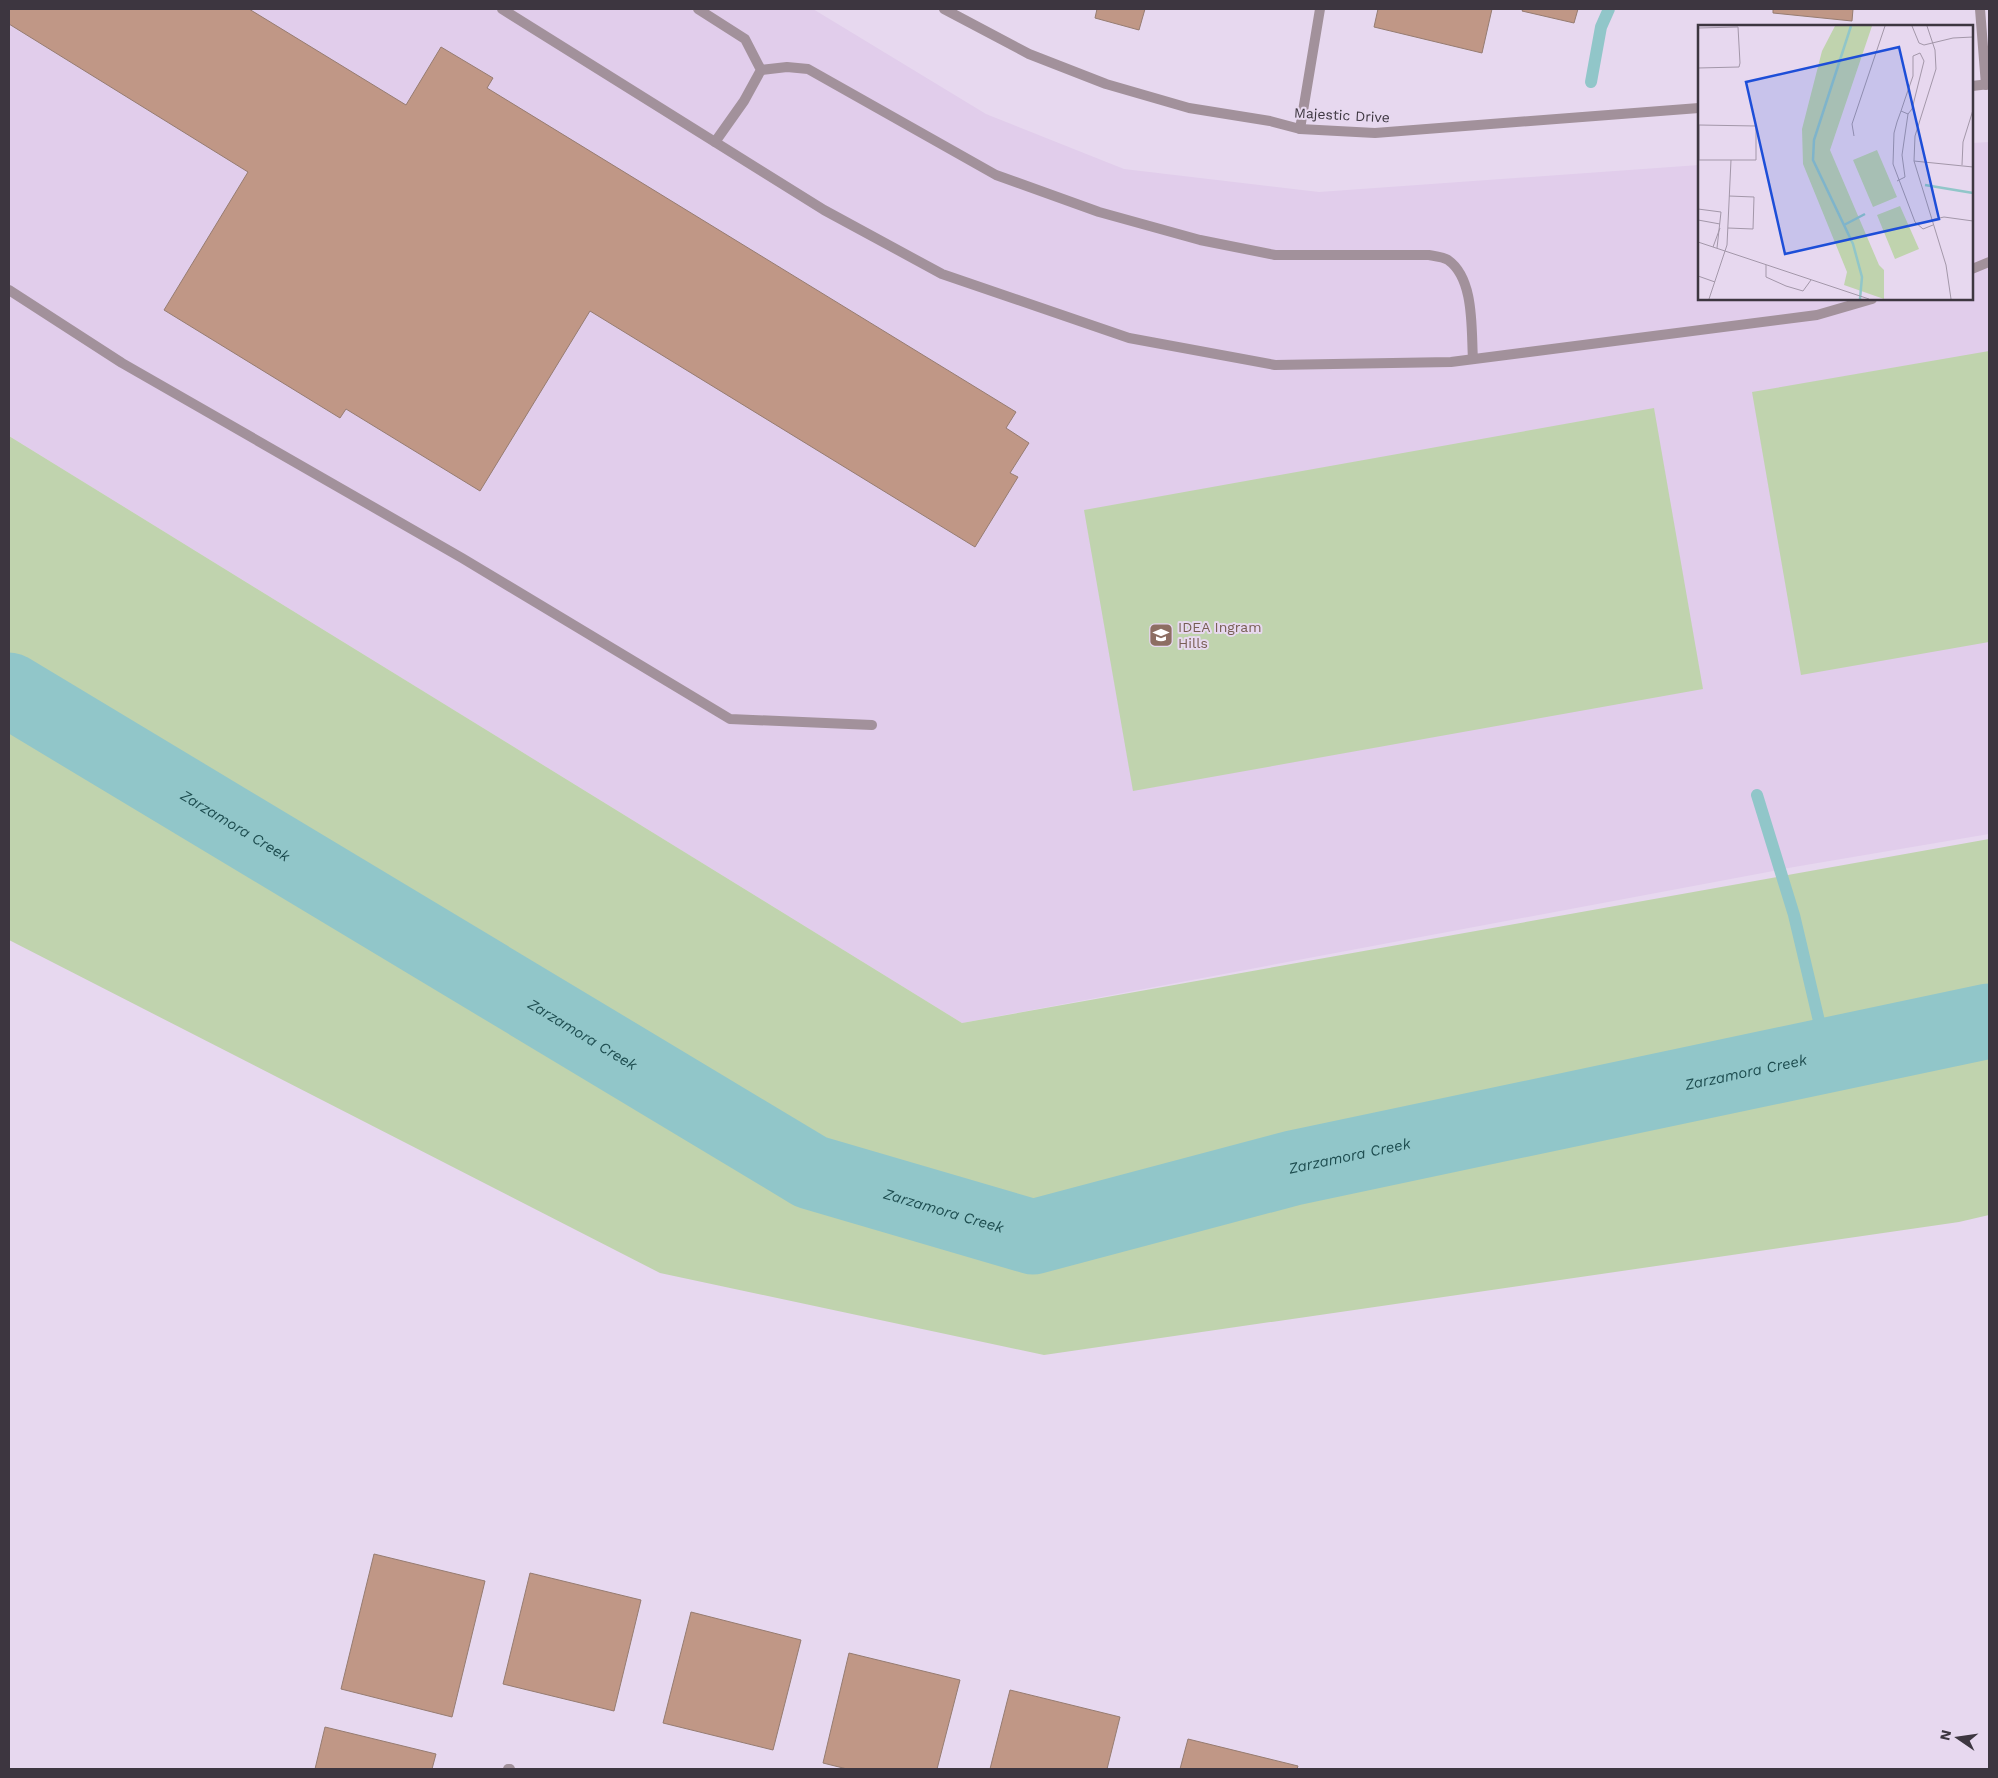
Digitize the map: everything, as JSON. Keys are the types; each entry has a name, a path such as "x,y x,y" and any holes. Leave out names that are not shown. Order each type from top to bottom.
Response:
{"street":[{"path":"502,9 824,210 942,274 1129,338 1275,365 1451,362 1817,315 1869,300"},
{"path":"698,9 745,39 762,70"},
{"name":"Majestic Drive","path":"944,9 1029,54 1106,84 1189,108 1270,121 1300,129 1375,133 1698,108"},
{"path":"1300,129 1320,9"},
{"path":"1973,86 1988,84 1980,9"},
{"path":"762,70 808,69 996,175 1099,212 1200,240 1275,255 1429,255 1447,259 1460,274 1468,294 1473,359"},
{"path":"715,142 744,101 762,70"},
{"path":"1973,269 1989,262"},
{"path":"9,290 122,363 462,558 730,718 872,725"}],"shaded area":[{"name":"IDEA Ingram Hills","path":"9,9 813,9 986,114 1124,169 1319,192 1698,165 1698,300 1973,300 1973,143 1989,142 1989,834 1794,867 962,1023 9,436"}],"green space":[{"path":"1989,351 1989,642 1801,675 1752,392"},
{"path":"1654,408 1703,689 1133,791 1084,510"},
{"path":"9,436 962,1023 1989,839 1989,1215 1959,1222 1044,1355 660,1273 9,940"}],"building":[{"path":"9,9 249,9 406,105 441,47 493,78 487,88 1016,412 1006,428 1029,443 1010,473 1018,477 975,547 590,311 480,491 346,409 340,418 164,310 248,172 9,24"},
{"path":"1097,9 1145,9 1139,30 1095,18"},
{"path":"1378,9 1492,9 1482,53 1374,27"},
{"path":"1523,9 1578,9 1574,23 1522,11"},
{"path":"1773,9 1853,9 1852,21 1773,13"},
{"path":"374,1554 485,1581 452,1717 341,1689"},
{"path":"530,1573 641,1600 614,1711 503,1684"},
{"path":"691,1612 801,1640 773,1750 663,1723"},
{"path":"849,1653 960,1680 937,1769 847,1769 823,1763"},
{"path":"1010,1690 1120,1717 1107,1769 990,1769"},
{"path":"325,1727 436,1754 432,1769 315,1769"},
{"path":"1188,1739 1298,1766 1297,1769 1180,1769"}],"waterway":[{"path":"1591,82 1601,27 1609,9"},
{"name":"Zarzamora Creek","path":"9,690 811,1172 1033,1237 1293,1168 1989,1021"},
{"path":"1757,795 1794,915 1827,1055"}],"place":[{"name":"IDEA Ingram Hills","path":"1161,635"}]}
